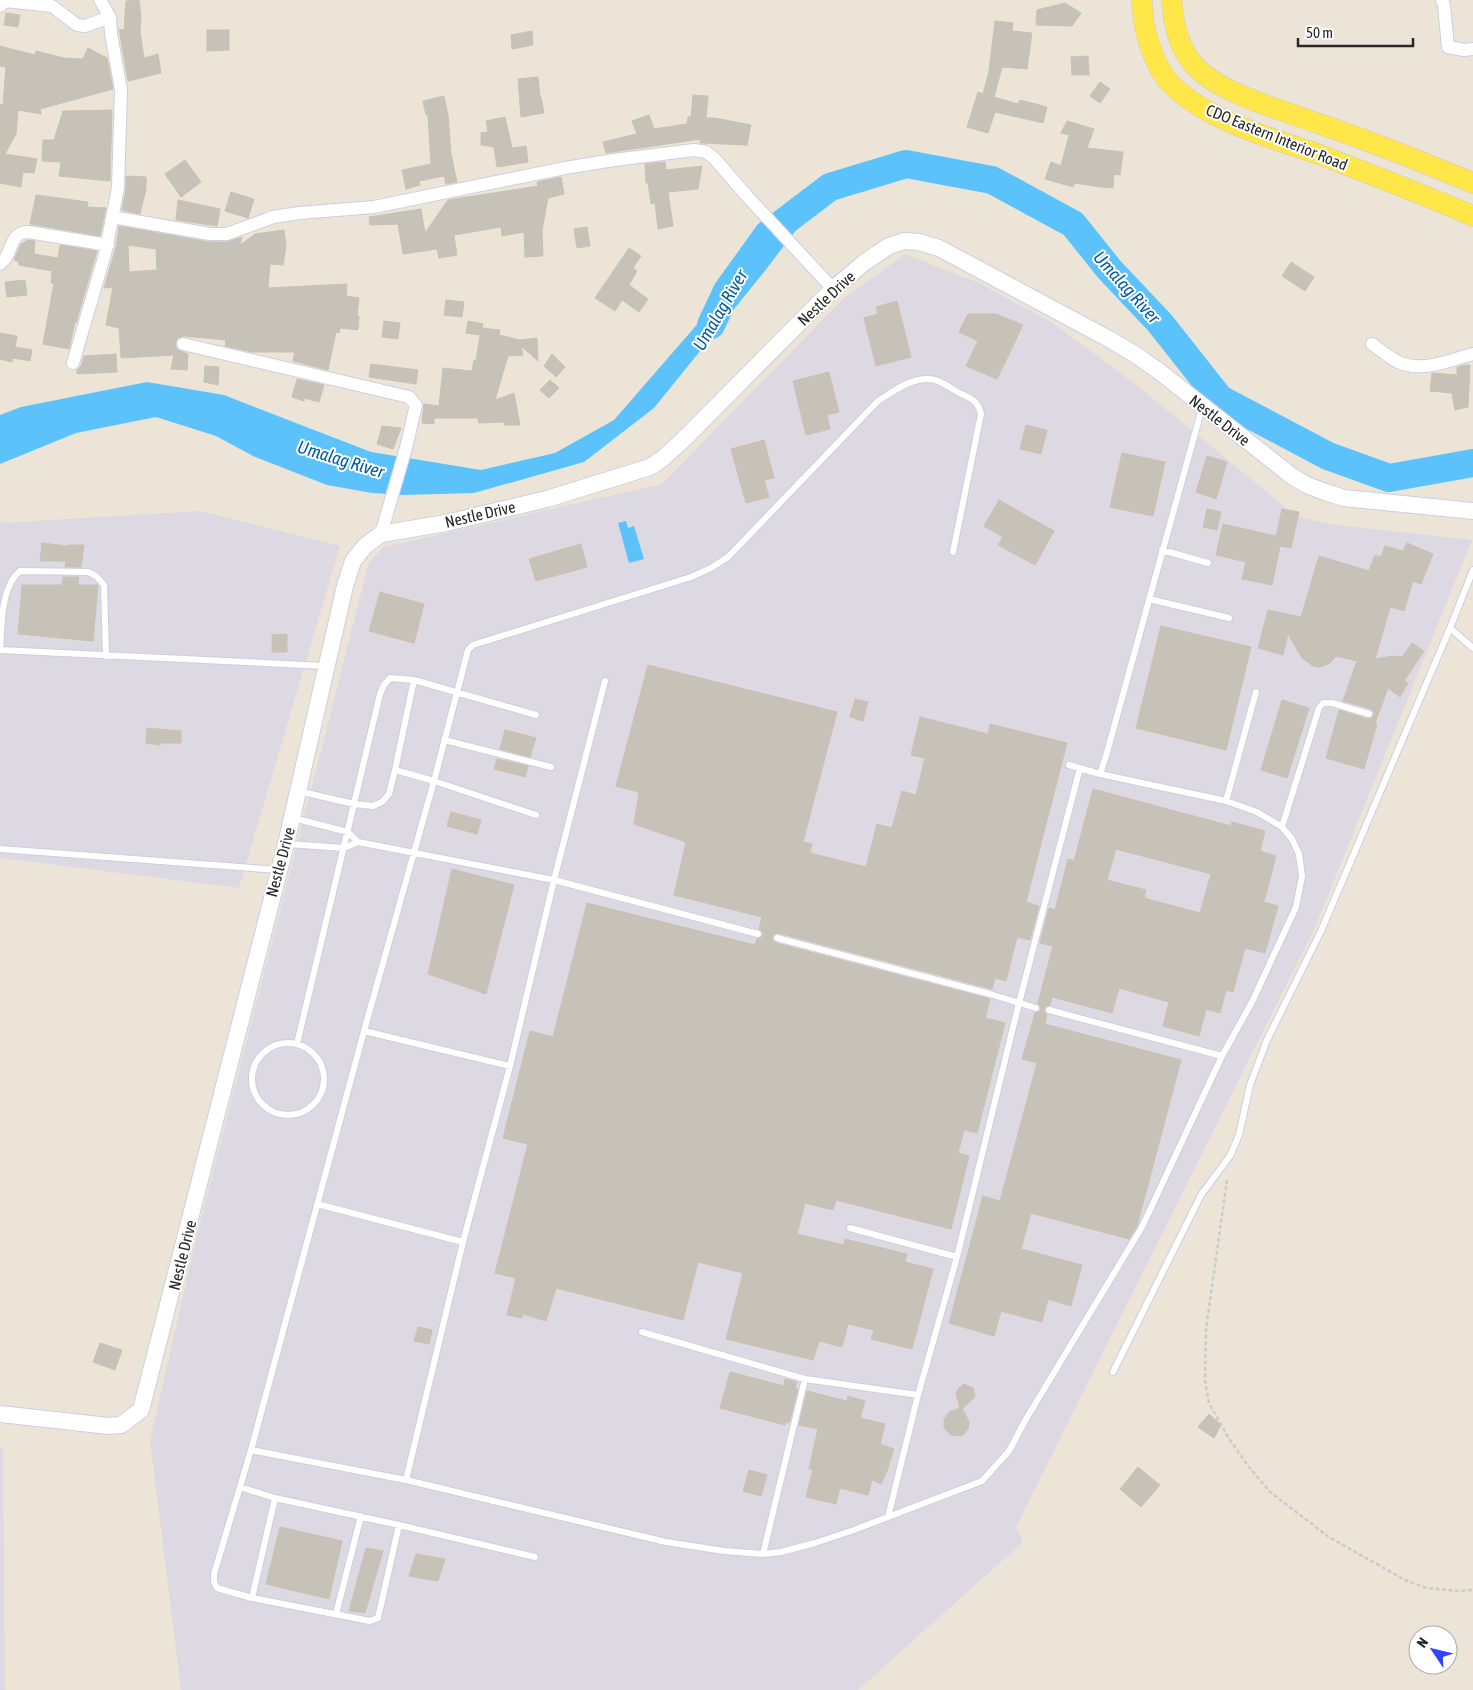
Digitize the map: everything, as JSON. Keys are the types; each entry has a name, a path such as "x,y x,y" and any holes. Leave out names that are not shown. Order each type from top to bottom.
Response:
{"main road":[{"name":"CDO Eastern Interior Road","path":"1142,0 1146,35 1158,64 1175,89 1198,106 1233,124 1355,168 1473,216"},
{"name":"CDO Eastern Interior Road","path":"1172,0 1175,28 1184,50 1196,67 1214,80 1237,93 1366,140 1473,184"}],"street":[{"path":"73,363 108,245 118,188 121,90 111,34 110,16 100,0"},
{"path":"1442,0 1448,47 1464,50 1473,48"},
{"path":"0,6 5,1 52,6 77,26 85,26 110,16"},
{"path":"112,217 210,234 228,234 273,216 374,207 565,168 694,150 706,152 715,158 746,195 833,289"},
{"path":"0,266 6,259 15,236 20,232 108,245"},
{"name":"Nestle Drive","path":"0,1414 109,1426 121,1425 142,1410 286,844 345,586 353,561 365,546 381,534 446,523 547,499 650,467 684,439 833,289 865,262 889,246 904,241 919,242 939,248 1122,347 1160,372 1293,477 1307,485 1344,498 1473,511"},
{"path":"183,344 409,397 416,405 406,448 381,534"},
{"path":"1372,344 1397,362 1414,367 1427,367 1473,354"}],"lane":[{"path":"399,1525 378,1618 370,1621 252,1598 217,1588 214,1582 214,1574 252,1450 317,1204 434,780 465,655 473,645 711,568 728,557 878,401 898,387 918,380 935,380 967,396 979,405 981,414 953,552"},
{"path":"1100,774 1202,406"},
{"path":"1162,550 1208,563"},
{"path":"1113,1372 1201,1195 1230,1156 1239,1135 1250,1085 1267,1040 1321,931 1473,570"},
{"path":"106,656 104,585 96,576 88,572 20,571 14,575 5,598 0,650 106,656 326,666"},
{"path":"1149,600 1229,618"},
{"path":"1450,628 1473,648"},
{"path":"297,1044 380,694 384,685 390,678 414,680 536,715"},
{"path":"298,791 354,804 374,806 382,802 388,794 395,770 414,680"},
{"path":"406,1480 463,1242 510,1066 604,681"},
{"path":"1226,801 1256,692"},
{"path":"1282,826 1323,703 1332,703 1369,714"},
{"path":"444,740 551,767"},
{"path":"252,1450 406,1480 666,1542 724,1551 763,1554 781,1552 815,1543 982,1481 1009,1451 1142,1226 1222,1056 1252,1002 1296,907 1302,876 1298,854 1292,840 1282,826 1257,812 1226,801 1100,774 1069,765"},
{"path":"888,1517 918,1395 957,1257 1019,1003 1080,768"},
{"path":"395,770 434,780 536,815"},
{"path":"292,818 348,832 358,842 554,880 758,934"},
{"path":"286,844 344,848 358,842"},
{"path":"0,849 278,870"},
{"path":"777,938 973,989 1036,1008"},
{"path":"1049,1010 1222,1056"},
{"path":"364,1031 510,1066"},
{"path":"280,1044 297,1044 312,1052 322,1066 324,1084 318,1100 305,1111 288,1116 271,1111 258,1100 252,1083 254,1066 264,1052 280,1044"},
{"path":"317,1204 463,1242"},
{"path":"850,1228 957,1257"},
{"path":"642,1332 804,1378 918,1395"},
{"path":"763,1554 804,1378"},
{"path":"240,1487 275,1498 535,1557"},
{"path":"252,1598 275,1498"},
{"path":"336,1614 361,1516"}],"path":[{"path":"1230,1156 1206,1329 1205,1381 1209,1403 1228,1437 1248,1466 1270,1492 1329,1536 1405,1580 1427,1588 1458,1591 1473,1590"}],"shaded area":[{"path":"905,254 979,283 1051,322 1134,383 1296,516 1329,524 1472,540 1316,925 1016,1527 1023,1542 858,1690 181,1690 150,1441 194,1247 369,562 384,547 662,484 843,299"},
{"path":"201,511 340,546 239,888 0,858 0,523"},
{"path":"0,1446 3,1449 5,1690 0,1690"}],"water":[{"path":"822,196 764,272 654,408 584,462 474,493 402,495 372,493 327,485 253,456 216,436 156,417 76,433 0,464 0,415 21,407 147,382 224,395 371,452 481,470 555,453 614,420 754,259"},
{"path":"626,521 628,528 634,526 644,559 629,563 618,523"}],"building":[{"path":"139,0 140,31 144,58 158,54 161,73 128,81 119,29 124,30 126,1"},
{"path":"1065,3 1081,13 1072,26 1036,25 1037,10"},
{"path":"6,13 20,15 18,27 4,25"},
{"path":"995,21 1013,23 1012,31 1032,33 1027,69 1002,67 994,97 1018,104 1020,100 1047,107 1043,123 995,112 988,133 967,127 978,92 983,94 989,71"},
{"path":"207,30 229,30 229,50 207,51"},
{"path":"532,31 533,45 512,49 511,35"},
{"path":"0,46 35,55 36,51 64,58 83,59 88,48 107,58 113,89 40,109 41,114 18,110 16,134 5,154 37,159 34,173 23,172 21,187 0,183 0,104 3,105 6,67 0,66"},
{"path":"1088,56 1089,75 1072,75 1071,57"},
{"path":"538,77 544,113 521,117 518,79"},
{"path":"1100,82 1110,89 1100,103 1090,96"},
{"path":"693,95 708,96 706,118 751,125 747,145 700,143 701,139 606,153 603,142 637,134 632,121 649,115 654,129 687,124 688,117 691,117"},
{"path":"444,96 448,115 451,154 457,182 446,184 444,176 419,181 420,185 406,189 402,170 431,164 428,115 426,115 423,101"},
{"path":"112,110 110,181 59,176 61,162 42,161 43,140 54,140 63,111"},
{"path":"505,117 512,148 526,146 528,162 497,167 494,147 481,145 481,133 488,132 486,121"},
{"path":"1067,121 1094,129 1087,148 1123,152 1120,175 1114,174 1113,188 1075,183 1073,187 1045,179 1051,162 1061,166 1069,135 1061,133"},
{"path":"185,160 201,182 181,197 165,174"},
{"path":"665,162 666,170 702,166 698,189 668,192 673,226 658,229 655,203 651,204 648,183 646,183 645,164"},
{"path":"126,176 146,177 146,189 140,214 122,210 126,189"},
{"path":"561,177 564,194 548,198 542,230 543,256 525,257 524,232 502,236 501,227 454,235 457,255 439,258 437,249 403,254 398,224 370,225 369,217 421,209 425,233 448,200 538,186 537,182"},
{"path":"231,192 254,199 248,218 225,211"},
{"path":"36,195 88,202 87,207 106,208 100,236 30,224"},
{"path":"178,200 220,209 217,226 176,220"},
{"path":"119,226 209,242 227,242 242,237 240,245 255,234 284,230 286,246 283,265 270,264 268,288 347,284 346,296 359,298 358,330 340,328 339,333 336,332 328,370 293,361 295,352 252,352 225,346 226,340 184,336 177,338 175,346 178,350 188,354 187,370 171,369 174,355 121,358 119,328 106,325 113,287 104,288 116,247","holes":["128,245 156,249 157,270 129,272"]},
{"path":"587,227 590,246 577,248 574,229"},
{"path":"28,240 35,241 34,254 58,258 60,245 97,251 75,322 69,349 43,344 54,283 51,283 52,271 19,265 19,262 14,260 21,244"},
{"path":"629,248 641,256 633,268 637,271 629,285 648,299 639,312 622,300 615,311 595,298"},
{"path":"1291,262 1314,277 1305,291 1282,276"},
{"path":"25,280 27,295 7,297 5,282"},
{"path":"446,300 464,302 462,317 444,315"},
{"path":"897,301 911,357 876,366 864,318 878,314 876,307"},
{"path":"968,314 996,314 1023,325 997,379 966,366 978,341 959,332"},
{"path":"384,321 400,323 398,339 382,337"},
{"path":"468,321 483,324 482,328 500,330 499,335 520,340 537,338 538,361 521,346 523,355 508,356 495,400 514,393 520,425 504,425 504,422 479,423 478,418 434,418 434,424 422,423 424,404 439,406 443,368 472,371 474,360 476,361 480,335 466,333"},
{"path":"0,333 17,336 15,347 32,350 30,361 13,358 12,362 0,359"},
{"path":"116,354 117,372 77,374 84,356"},
{"path":"552,354 565,367 556,377 544,366"},
{"path":"371,364 418,370 416,384 369,377"},
{"path":"1470,365 1468,407 1455,410 1452,393 1430,391 1432,373 1457,375 1457,367"},
{"path":"205,366 219,367 218,385 204,382"},
{"path":"829,372 839,412 827,415 830,429 806,435 793,381"},
{"path":"297,379 324,385 319,402 304,398 304,401 292,397"},
{"path":"550,380 559,388 549,398 540,390"},
{"path":"1026,425 1047,430 1041,454 1020,449"},
{"path":"382,426 401,428 393,449 377,444"},
{"path":"764,440 774,478 764,480 769,497 746,503 731,449"},
{"path":"1122,453 1165,462 1153,516 1110,507"},
{"path":"1207,456 1227,462 1216,499 1196,492"},
{"path":"999,500 1054,531 1035,565 998,545 1003,537 984,526"},
{"path":"1207,509 1221,512 1217,530 1203,527"},
{"path":"1282,509 1299,512 1291,548 1280,546 1272,585 1242,579 1246,562 1216,555 1223,524 1276,536"},
{"path":"42,543 68,546 84,545 81,567 65,567 66,561 40,561"},
{"path":"1407,543 1433,554 1421,584 1413,581 1404,611 1390,608 1375,659 1393,656 1402,657 1412,643 1424,651 1404,681 1408,683 1400,697 1388,688 1375,723 1377,724 1364,769 1326,758 1339,710 1368,719 1374,716 1374,712 1371,709 1343,701 1357,661 1336,656 1326,665 1313,666 1302,658 1288,634 1283,655 1258,648 1268,610 1301,617 1319,556 1369,571 1375,555 1381,557 1385,546 1403,551"},
{"path":"581,544 587,567 536,581 529,559"},
{"path":"63,577 79,577 78,585 98,585 93,641 18,634 22,585 62,585"},
{"path":"380,592 424,604 414,643 369,631"},
{"path":"1161,626 1251,647 1226,750 1136,728"},
{"path":"287,634 287,652 272,652 272,635"},
{"path":"648,665 837,712 803,842 812,844 810,853 866,867 877,824 892,828 902,791 916,795 925,758 911,755 920,717 988,734 990,724 1067,743 1026,902 1039,906 1030,940 1017,937 1006,981 995,978 992,989 778,933 772,937 776,943 990,999 985,1018 1005,1023 977,1133 964,1130 958,1153 969,1156 951,1229 836,1200 833,1210 805,1203 797,1234 844,1245 845,1239 907,1254 905,1262 933,1269 912,1349 871,1339 874,1330 848,1324 842,1347 819,1341 813,1360 726,1339 743,1273 698,1262 683,1320 556,1288 546,1321 523,1314 522,1318 507,1315 516,1278 495,1273 528,1144 503,1138 530,1031 553,1037 587,903 755,945 757,939 763,935 759,929 762,917 674,895 686,842 634,824 639,792 616,786"},
{"path":"855,699 868,702 863,721 850,717"},
{"path":"1282,700 1309,708 1287,778 1261,770"},
{"path":"147,728 181,731 181,743 160,743 160,745 146,743"},
{"path":"505,730 536,738 530,757 500,749"},
{"path":"497,759 528,766 525,777 494,769"},
{"path":"1093,789 1231,826 1232,822 1265,831 1260,851 1276,856 1264,902 1278,906 1265,953 1245,948 1233,992 1226,990 1220,1013 1206,1009 1199,1036 1163,1026 1169,1002 1119,988 1112,1013 1052,997 1050,1005 1045,1007 1044,1012 1047,1015 1045,1024 1181,1060 1137,1226 1129,1239 1031,1213 1021,1249 1082,1265 1071,1306 1048,1299 1042,1322 1001,1311 994,1336 949,1323 983,1196 1000,1201 1037,1063 1022,1059 1035,1013 1041,1009 1038,1003 1053,946 1040,943 1049,908 1055,910 1068,859 1074,861","holes":["1116,849 1211,874 1200,913 1144,898 1146,890 1107,880"]},
{"path":"451,812 481,820 477,834 447,826"},
{"path":"452,869 514,885 486,994 428,974"},
{"path":"418,1327 432,1330 429,1344 414,1341"},
{"path":"100,1343 122,1350 115,1370 93,1362"},
{"path":"730,1372 784,1386 785,1379 797,1382 795,1388 798,1389 789,1423 786,1422 785,1425 720,1408"},
{"path":"964,1384 973,1388 975,1397 962,1409 969,1421 968,1429 963,1435 955,1436 951,1435 944,1428 944,1420 949,1412 960,1408 956,1393"},
{"path":"807,1391 847,1401 848,1396 865,1401 860,1418 885,1424 880,1444 894,1449 881,1484 872,1480 868,1495 840,1488 836,1504 806,1497 813,1469 809,1469 818,1429 799,1425"},
{"path":"1209,1414 1221,1425 1214,1438 1198,1427"},
{"path":"1138,1467 1160,1485 1141,1507 1120,1489"},
{"path":"749,1470 767,1475 761,1496 743,1491"},
{"path":"280,1527 342,1541 329,1599 266,1584"},
{"path":"366,1548 383,1551 365,1613 349,1611"},
{"path":"416,1554 445,1559 438,1581 409,1576"}],"waterway":[{"name":"Umalag River","path":"711,325 727,291 768,234 830,187 906,164 992,180 1073,224 1109,269 1160,323 1220,399 1328,456 1389,478 1473,463"}]}
